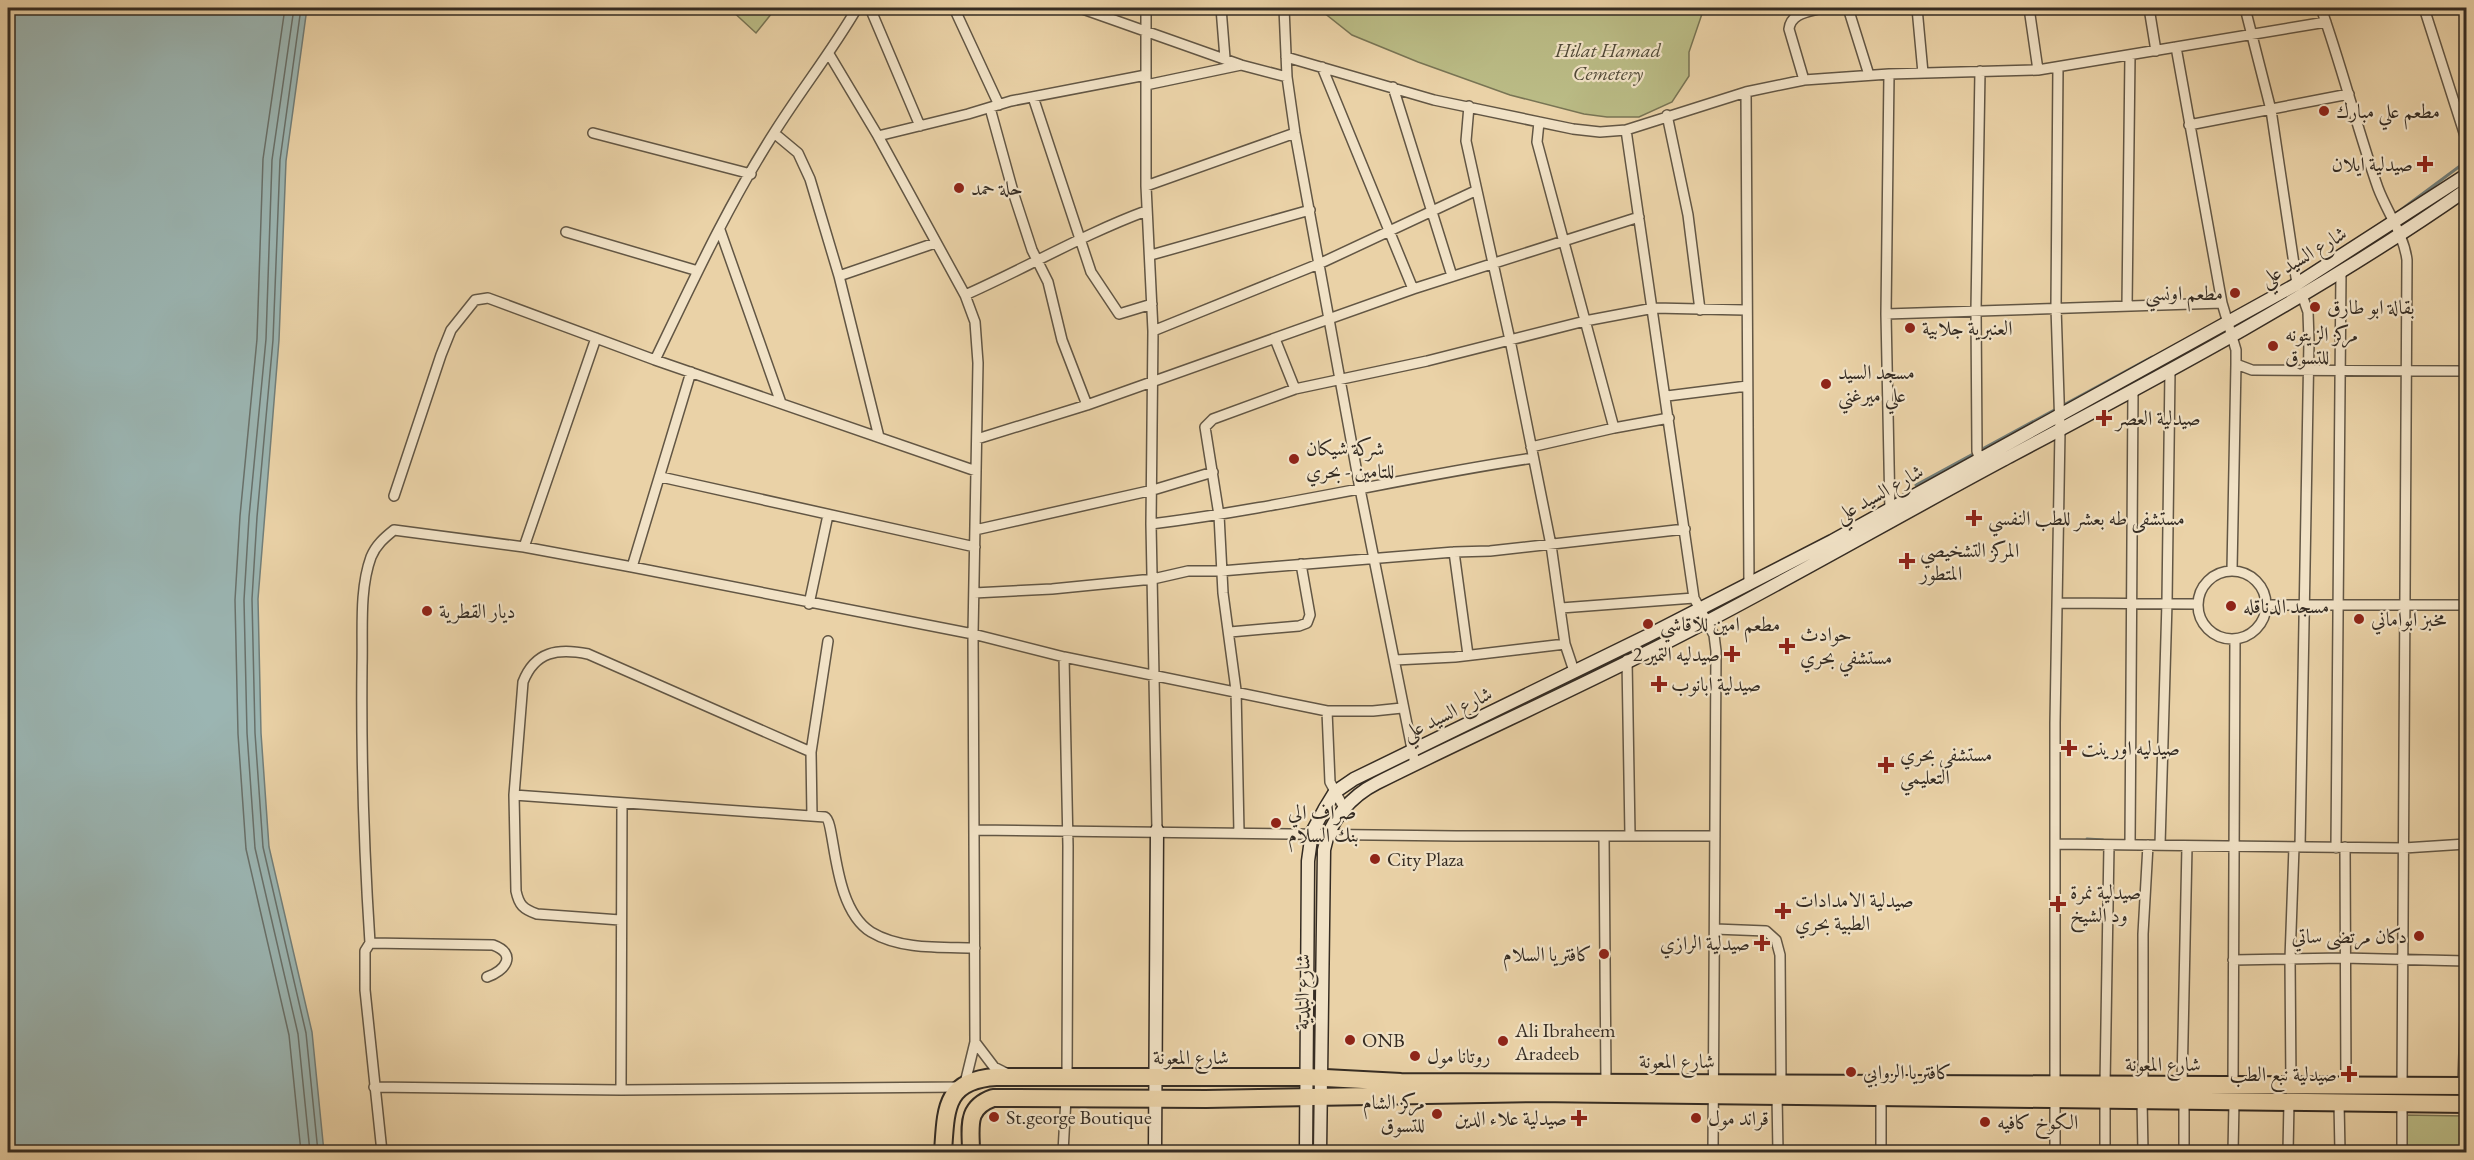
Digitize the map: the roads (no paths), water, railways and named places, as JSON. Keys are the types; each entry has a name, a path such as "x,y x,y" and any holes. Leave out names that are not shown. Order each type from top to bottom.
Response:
{"highway":[{"name":"شارع المعونة","path":"963,1085 979,1078 1016,1077 1313,1078 1606,1082 1713,1089"},
{"path":"943,1152 949,1102 963,1085"},
{"name":"شارع المعونة","path":"970,1152 972,1113 981,1102 993,1098 1313,1097 1713,1089 2233,1093 2291,1085 2465,1086"},
{"name":"شارع المعونة","path":"1779,1089 1881,1097 2055,1092"},
{"name":"شارع المعونة","path":"2233,1093 2289,1102 2466,1104"}],"main road":[{"name":"شارع السيد علي","path":"2300,289 2466,175"},
{"name":"شارع السيد علي","path":"1330,833 1344,808 1365,789 1413,758 1697,604 1749,585 1891,515 2300,289 2341,271 2400,236 2466,190"},
{"name":"شارع السيد علي","path":"1312,832 1335,792 1354,779 1413,758 1708,621 1839,552 1891,515 1980,460 2133,391 2170,370 2230,328"},
{"path":"1155,1152 1157,830"},
{"name":"شارع البلدية","path":"1306,1152 1313,1097 1308,861 1312,832"},
{"name":"شارع البلدية","path":"1313,1078 1322,991 1324,850 1330,833"},
{"path":"1309,990 1322,991"},
{"name":"شارع البلدية","path":"1313,1097 1320,1152"}],"street":[{"path":"655,360 698,271 774,133 829,54 857,8"},
{"path":"870,8 920,126"},
{"path":"954,8 999,105"},
{"path":"1080,8 1241,64 1287,76"},
{"path":"1146,8 1146,211 1151,255 1153,331 1151,524 1157,830"},
{"path":"1221,8 1224,58"},
{"path":"1284,8 1287,76 1295,133 1321,263 1360,489 1376,558 1413,758"},
{"path":"1804,80 1789,29 1790,22 1794,17 1822,8"},
{"path":"1848,8 1869,75"},
{"path":"1917,8 1923,73"},
{"path":"2029,8 2038,70"},
{"path":"2149,8 2156,51"},
{"path":"2245,8 2271,110 2300,289 2308,312 2304,605 2297,847 2290,959 2291,1085"},
{"path":"2321,8 2372,171 2400,236 2407,260 2407,605 2402,1152"},
{"path":"2424,8 2466,139"},
{"path":"1286,57 1434,100 1600,132 1626,130 1667,115 1746,92 1804,80 1889,74 2038,70 2326,22"},
{"path":"2176,47 2222,303 2236,350 2232,570"},
{"path":"374,1087 621,1090 963,1085 975,1042 973,634 978,363 976,332 970,305 965,295 878,136 829,54"},
{"path":"2127,306 2130,55"},
{"path":"878,136 1033,98 1241,64"},
{"path":"1322,67 1413,290"},
{"path":"2055,1152 2059,424 2056,307 2058,67"},
{"path":"1980,71 1976,310 1977,452 1980,460"},
{"path":"1889,74 1886,314 1891,515"},
{"path":"1393,87 1452,276"},
{"path":"1746,92 1745,310 1749,585"},
{"path":"2189,125 2349,94"},
{"path":"1033,98 1091,272 1119,314 1152,304"},
{"path":"1469,106 1466,141 1510,340 1551,545 1565,644 1575,671"},
{"path":"990,108 1014,195 1032,250 1048,282 1062,340 1087,405"},
{"path":"1667,115 1688,215 1700,310"},
{"path":"1539,122 1537,142 1614,428"},
{"path":"1626,130 1697,604 1714,635 1716,651 1713,1152"},
{"path":"774,133 798,153 805,163 839,276 879,437"},
{"path":"1146,186 1295,133"},
{"path":"592,134 751,174"},
{"path":"1153,331 1321,263 1389,229 1476,191"},
{"path":"1151,255 1310,210"},
{"path":"965,295 1039,262 1080,239 1146,211"},
{"path":"977,438 1087,405 1452,276 1639,218"},
{"path":"720,230 781,403"},
{"path":"566,232 698,271"},
{"path":"839,276 935,243"},
{"path":"2341,271 2338,605 2346,1086"},
{"path":"394,496 451,330 475,300 488,298 500,300 655,360 976,471"},
{"path":"1886,314 2222,303"},
{"path":"1239,832 1236,690 1221,571 1219,516 1205,428 1213,419 1295,389 1426,361 1585,321 1654,308 1745,310"},
{"path":"524,547 596,338"},
{"path":"1275,339 1295,389"},
{"path":"2236,364 2252,370 2466,371"},
{"path":"2160,846 2167,602 2170,370"},
{"path":"632,567 691,372"},
{"path":"1667,396 1747,386"},
{"path":"2130,845 2133,391"},
{"path":"1531,447 1669,418"},
{"path":"1151,524 1219,516 1475,466 1533,458"},
{"path":"975,530 1153,490 1213,472"},
{"path":"661,477 975,547"},
{"path":"809,604 828,515"},
{"path":"974,593 1052,590 1153,579 1188,571 1221,571 1551,545 1686,529"},
{"path":"382,1152 374,1087 364,963 365,951 370,943 362,724 363,618 365,583 371,557 381,539 394,530 524,547 632,567 809,604 973,634 1064,657 1236,690 1327,711 1373,711 1402,708"},
{"path":"1454,552 1468,655"},
{"path":"1230,632 1299,626 1307,623 1310,615 1301,564"},
{"path":"2232,570 2252,577 2259,585 2266,605 2259,625 2253,632 2235,639 2224,638 2208,629 2202,622 2198,604 2204,584 2212,577 2232,570"},
{"path":"2058,603 2198,604"},
{"path":"1561,608 1697,604"},
{"path":"2266,605 2466,605"},
{"path":"2233,1152 2235,639"},
{"path":"812,816 811,752 828,641"},
{"path":"1395,660 1468,655 1565,644"},
{"path":"620,920 537,914 525,910 518,903 514,795 523,682 528,668 553,652 570,650 588,654 811,752"},
{"path":"1064,657 1067,1077"},
{"path":"1628,660 1630,836"},
{"path":"1327,711 1330,782 1344,808"},
{"path":"514,795 830,819 837,873 844,897 856,918 871,932 914,946 975,948"},
{"path":"621,1090 622,803"},
{"path":"974,830 1066,832 1157,830 1604,837 1715,836"},
{"path":"1604,837 1606,1082"},
{"path":"2056,844 2341,848 2404,848 2466,844 2466,945"},
{"path":"2105,1152 2109,845"},
{"path":"2143,1152 2144,934 2148,845"},
{"path":"2184,1152 2187,846"},
{"path":"1715,929 1766,931 1776,940 1780,955 1778,1152"},
{"path":"370,943 493,945 501,948 506,955 507,963 502,971 486,977"},
{"path":"2234,960 2343,958 2466,962"},
{"path":"2465,1086 2466,989"},
{"path":"975,1042 994,1067 1016,1077"},
{"path":"1881,1097 1881,1152"},
{"path":"1063,1152 1066,1098"},
{"path":"2288,1152 2289,1102"},
{"path":"2339,1103 2340,1152"}],"water":[{"path":"8,8 307,8 286,161 279,340 258,599 261,733 269,847 312,1032 324,1152 8,1152"}],"waterway":[{"path":"2394,215 2460,166"},
{"path":"1916,485 2152,357"},
{"path":"2087,839 2103,840"}],"place":[{"name":"مطعم علي مبارك","path":"2324,111"},
{"name":"صيدلية ايلان","path":"2425,164"},
{"name":"حلة حمد","path":"959,188"},
{"name":"مطعم اونسي","path":"2235,293"},
{"name":"بقالة ابو طارق","path":"2315,307"},
{"name":"العنبرية جلابية","path":"1910,328"},
{"name":"مركز الزيتونه للتسوق","path":"2273,346"},
{"name":"مسجد السيد علي ميرغني","path":"1826,384"},
{"name":"صيدلية العصر","path":"2104,418"},
{"name":"شركة شيكان للتامين - بحري","path":"1294,459"},
{"name":"مستشفى طه بعشر للطب النفسي","path":"1974,518"},
{"name":"المركز التشخيصي المتطور","path":"1907,561"},
{"name":"مسجد الدناقله","path":"2231,606"},
{"name":"ديار القطرية","path":"427,611"},
{"name":"مخبز ابواماني","path":"2359,619"},
{"name":"مطعم امين للاقاشي","path":"1648,624"},
{"name":"حوادث مستشفي بحري","path":"1787,646"},
{"name":"صيدليه التمير 2","path":"1732,654"},
{"name":"صيدلية ابانوب","path":"1659,684"},
{"name":"صيدليه اورينت","path":"2069,748"},
{"name":"مستشفى بحري التعليمي","path":"1886,765"},
{"name":"صراف الي بنك السلام","path":"1276,823"},
{"name":"City Plaza","path":"1375,859"},
{"name":"صيدلية نمرة ود الشيخ","path":"2058,904"},
{"name":"صيدلية الامدادات الطبية بحري","path":"1783,911"},
{"name":"دكان مرتضى ساتي","path":"2419,936"},
{"name":"صيدلية الرازي","path":"1762,943"},
{"name":"كافتريا السلام","path":"1604,954"},
{"name":"ONB","path":"1350,1040"},
{"name":"Ali Ibraheem Aradeeb","path":"1503,1041"},
{"name":"روتانا مول","path":"1415,1056"},
{"name":"كافتريا الروابي","path":"1851,1072"},
{"name":"صيدلية نبع الطب","path":"2349,1074"},
{"name":"مركز الشام للتسوق","path":"1437,1114"},
{"name":"St.george Boutique","path":"994,1117"},
{"name":"صيدلية علاء الدين","path":"1579,1118"},
{"name":"قراند مول","path":"1696,1118"},
{"name":"الكوخ كافيه","path":"1985,1122"}],"park label":[{"name":"Hilat Hamad Cemetery","path":"1608,62"}]}
